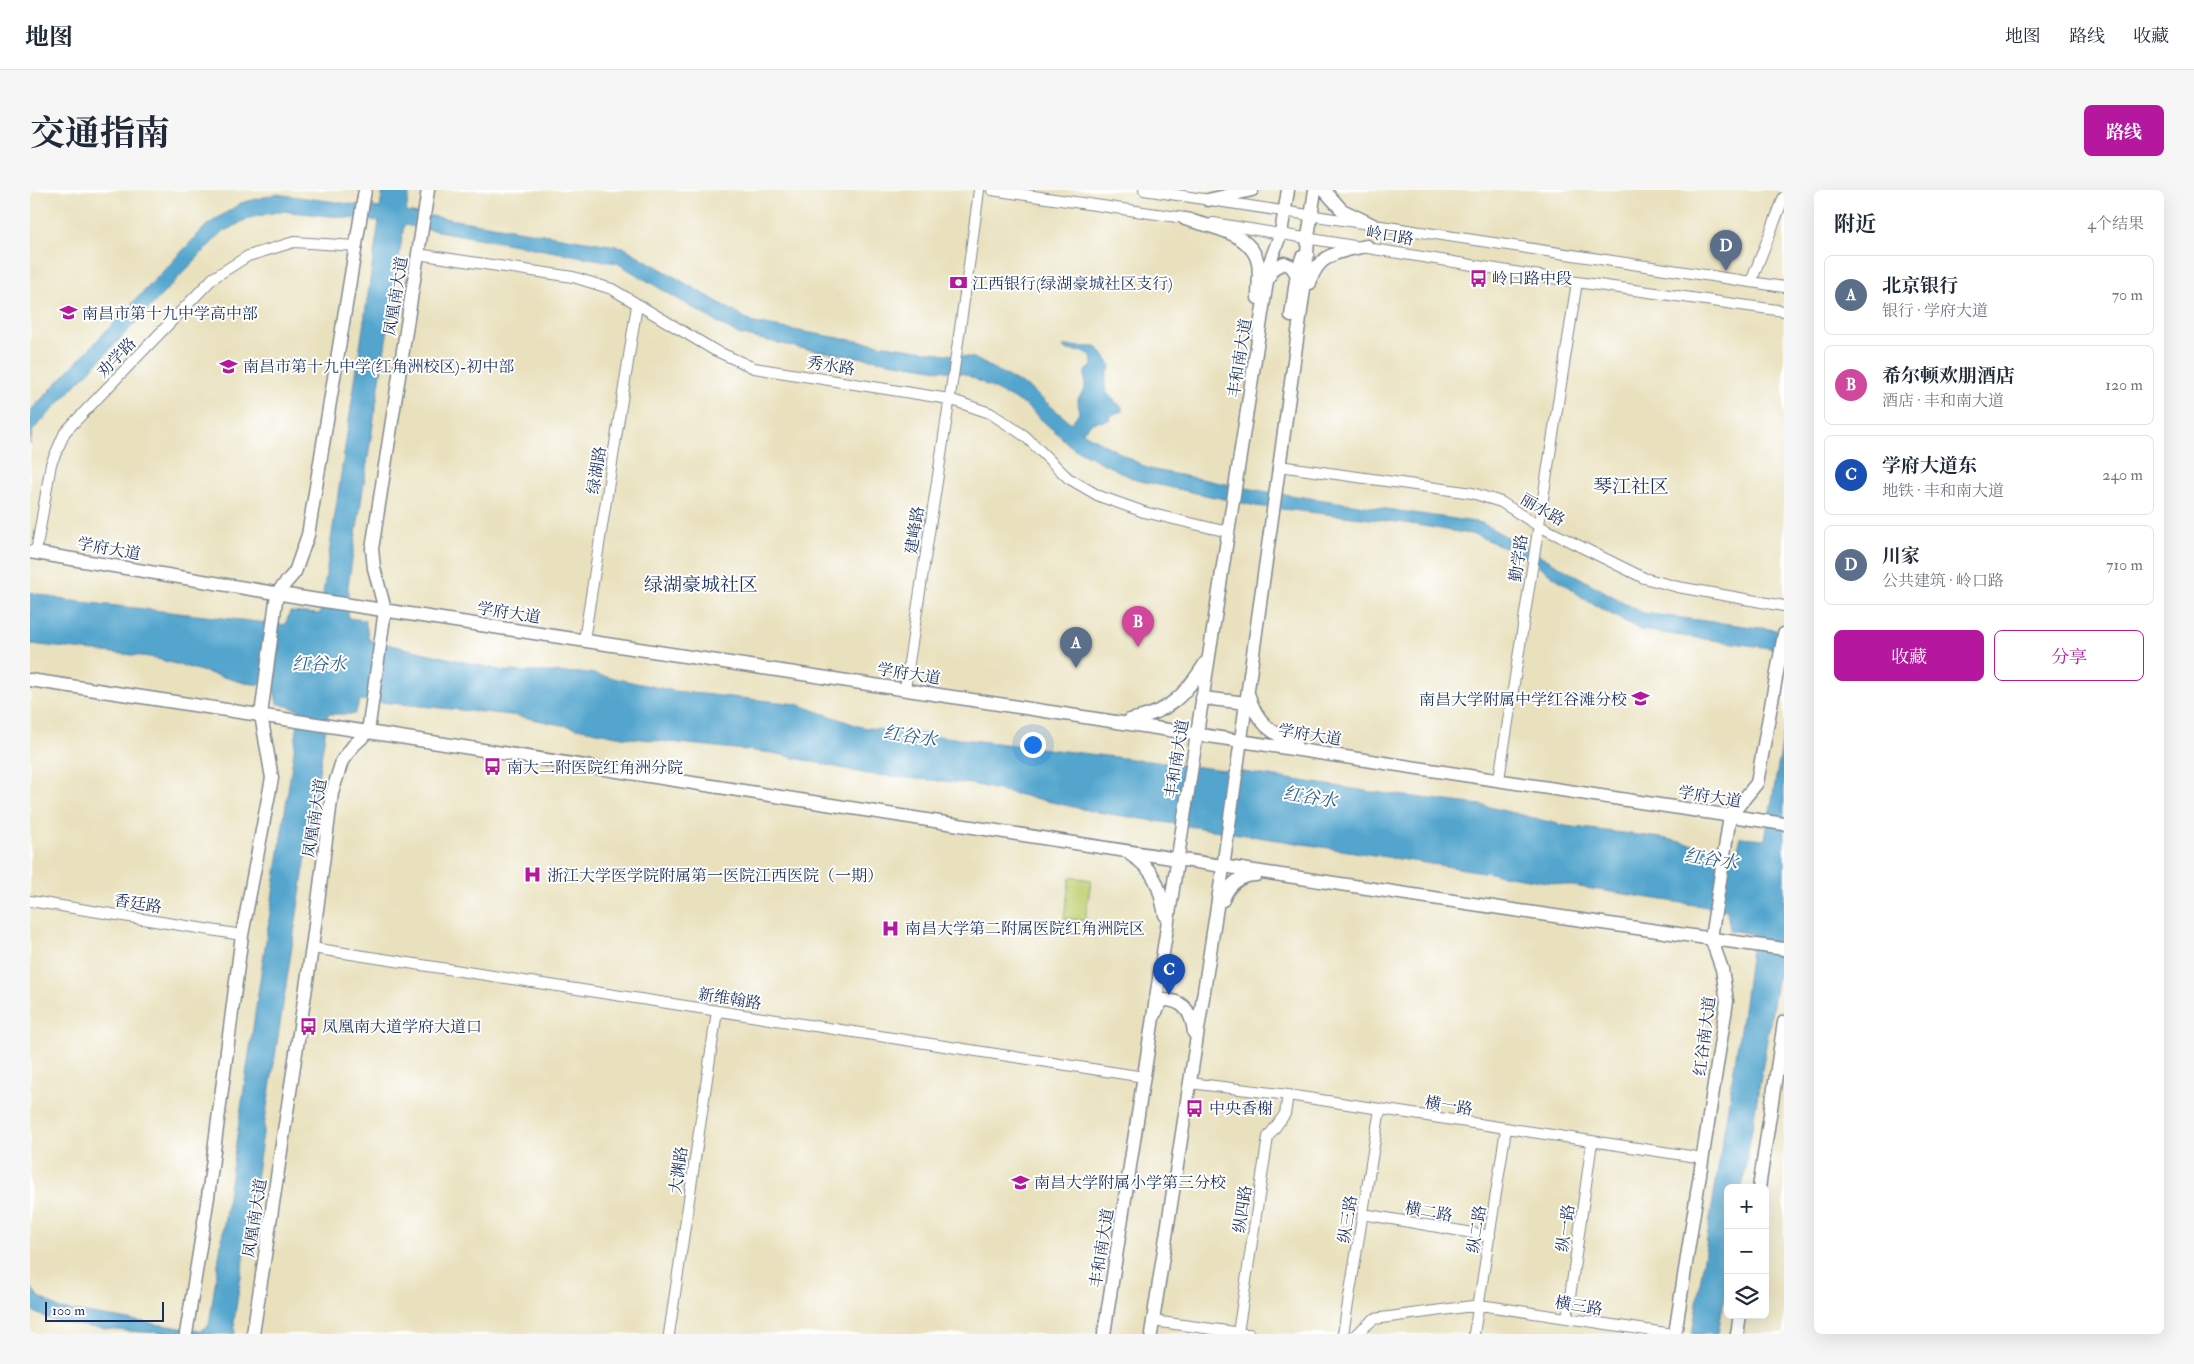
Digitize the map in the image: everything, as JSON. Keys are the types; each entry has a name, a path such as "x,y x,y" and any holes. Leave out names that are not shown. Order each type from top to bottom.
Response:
{"main road":[{"name":"凤凰南大道","path":"253,1334 312,948 332,794 342,761 353,746 368,732 372,708 385,610 374,568 372,548 428,190"},
{"path":"1208,200 1252,190"},
{"name":"丰和南大道","path":"1104,1334 1270,262 1281,233 1288,190"},
{"path":"1151,1334 1241,746 1297,337 1315,190"},
{"path":"1324,190 1342,210 1373,225"},
{"path":"187,1330 208,1197 242,935 272,778 261,715 273,618 277,593 295,572 308,536 364,196"},
{"path":"1185,218 1239,237 1247,243 1258,262 1259,335"},
{"path":"1292,370 1290,327 1297,272 1308,237"},
{"path":"1297,337 1314,269 1324,259 1343,250 1367,246"},
{"path":"1265,294 1272,269 1280,264 1291,266 1297,272 1302,299"},
{"name":"学府大道","path":"33,552 311,599 1197,733 1241,746 1306,750 1784,824"},
{"path":"1710,938 1730,816 1756,783 1784,634"},
{"path":"1122,722 1156,714 1176,701 1192,685 1208,658"},
{"path":"30,680 334,726 1177,859 1223,868 1784,949"},
{"path":"1202,698 1247,697"},
{"path":"1247,697 1262,723 1274,734 1306,750"},
{"path":"1125,851 1145,863 1153,876 1161,895 1166,928"},
{"path":"1214,928 1226,889 1237,880 1249,875 1273,875"},
{"name":"红谷南大道","path":"1674,1334 1727,1001 1722,969 1710,938"},
{"path":"1149,1041 1158,1004 1162,1000 1172,999 1188,1010 1193,1023 1195,1048"},
{"path":"1760,1184 1784,1022"},
{"path":"1737,1334 1739,1319"}],"street":[{"name":"建峰路","path":"905,689 954,375 980,190"},
{"name":"岭口路","path":"992,190 1367,246 1577,282 1784,311"},
{"name":"岭口路","path":"1144,190 1784,287"},
{"path":"1751,282 1784,197"},
{"name":"劝学路","path":"33,552 51,464 65,432 213,278 248,256 294,242 356,246"},
{"name":"秀水路","path":"418,254 573,277 612,289 714,350 754,368 949,399 990,413 1024,436 1068,478 1099,496 1144,512 1228,532"},
{"name":"勤学路","path":"1499,779 1537,525 1577,282"},
{"name":"绿湖路","path":"584,640 637,305"},
{"name":"丽水路","path":"1279,466 1472,493 1502,502 1537,525 1644,578 1678,587 1784,606"},
{"name":"香廷路","path":"30,901 242,935"},
{"name":"新维翰路","path":"312,948 1144,1077"},
{"name":"大渊路","path":"669,1334 717,1011"},
{"name":"横一路","path":"1190,1083 1288,1095 1703,1158"},
{"name":"纵四路","path":"1244,1333 1268,1137 1285,1114 1288,1095"},
{"name":"纵三路","path":"1343,1334 1380,1109"},
{"name":"纵二路","path":"1474,1334 1506,1129"},
{"name":"纵一路","path":"1567,1318 1592,1142"},
{"name":"横二路","path":"1363,1214 1490,1236"},
{"name":"横三路","path":"1356,1334 1374,1319 1480,1305 1674,1334"},
{"path":"1153,1321 1244,1333"}],"green space":[{"path":"1070,877 1091,880 1085,921 1064,918"}],"water":[{"name":"红谷水","path":"383,190 410,190 406,212 623,247 754,323 851,340 974,358 1029,388 1071,423 1079,413 1078,399 1085,389 1085,372 1092,366 1091,355 1085,352 1065,350 1063,346 1097,347 1111,366 1106,380 1106,390 1111,398 1122,407 1122,411 1112,415 1109,420 1092,423 1082,432 1149,469 1262,491 1482,523 1643,613 1784,631 1784,650 1640,630 1589,602 1528,558 1476,535 1405,523 1256,506 1136,480 1073,448 1025,405 965,374 800,348 737,334 617,263 404,225 348,586 348,618 365,620 369,640 504,671 589,673 674,691 797,704 861,727 1250,773 1373,792 1481,805 1566,826 1662,838 1736,854 1741,837 1765,839 1784,733 1784,940 1743,1184 1724,1184 1724,1299 1718,1334 1692,1334 1743,1011 1753,934 1730,930 1727,910 1091,811 972,784 867,774 773,753 622,737 512,715 360,700 355,714 328,714 234,1321 235,1334 158,1333 97,1328 46,1317 30,1309 30,1286 38,1296 60,1309 200,1331 209,1325 300,710 277,703 273,686 245,683 150,657 30,644 30,592 64,600 285,625 290,612 320,614 379,221 281,211 249,218 221,233 33,430 30,444 30,411 207,225 241,203 276,194 380,208"}],"place":[{"name":"川家","path":"1726,271"},
{"name":"岭口路中段","path":"1478,278"},
{"name":"江西银行(绿湖豪城社区支行)","path":"958,283"},
{"name":"南昌市第十九中学高中部","path":"68,313"},
{"name":"南昌市第十九中学(红角洲校区)-初中部","path":"229,366"},
{"name":"希尔顿欢朋酒店","path":"1138,647"},
{"name":"北京银行","path":"1076,668"},
{"name":"南昌大学附属中学红谷滩分校","path":"1641,699"},
{"name":"南大二附医院红角洲分院","path":"493,767"},
{"name":"浙江大学医学院附属第一医院江西医院（一期）","path":"533,875"},
{"name":"南昌大学第二附属医院红角洲院区","path":"891,928"},
{"name":"学府大道东","path":"1169,995"},
{"name":"凤凰南大道学府大道口","path":"308,1026"},
{"name":"中央香榭","path":"1195,1108"},
{"name":"南昌大学附属小学第三分校","path":"1020,1182"}],"district":[{"name":"琴江社区","path":"1631,486"},
{"name":"绿湖豪城社区","path":"701,584"}]}
